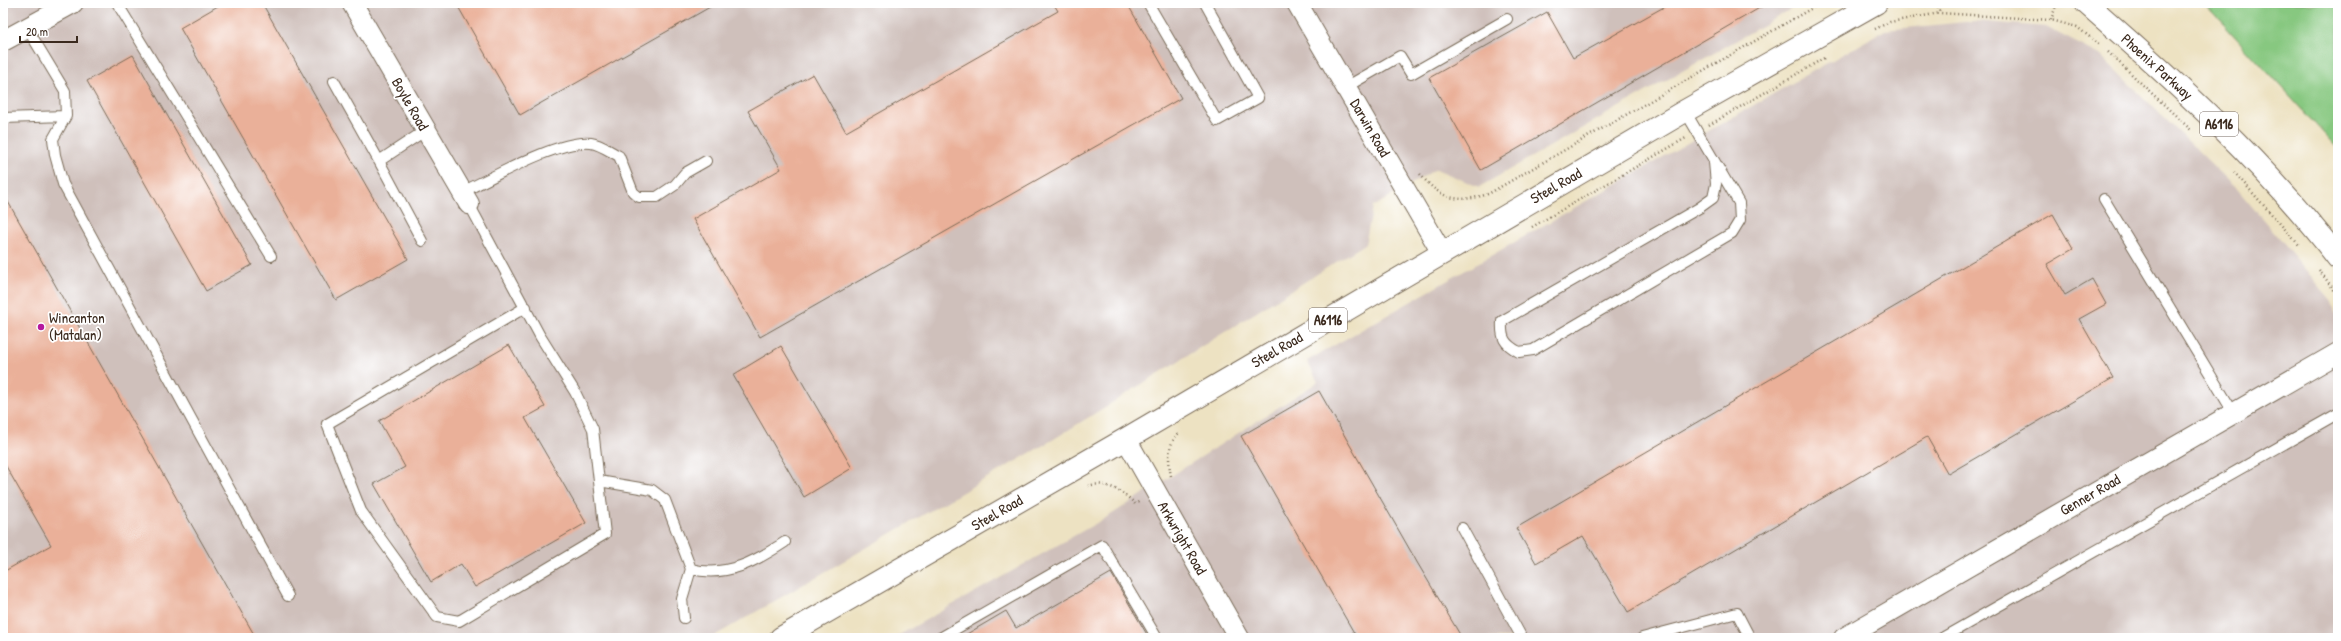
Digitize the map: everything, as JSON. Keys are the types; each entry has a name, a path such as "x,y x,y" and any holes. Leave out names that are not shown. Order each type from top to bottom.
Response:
{"main road":[{"name":"Steel Road","path":"781,638 1126,439 1685,111 1876,3"},
{"name":"Phoenix Parkway","path":"2086,3 2178,85 2229,134 2338,258"}],"street":[{"path":"3,41 73,3"},
{"name":"Boyle Road","path":"352,3 466,198"},
{"name":"Darwin Road","path":"1297,3 1442,253"},
{"name":"Genner Road","path":"1844,638 2233,412 2338,353"},
{"name":"Arkwright Road","path":"1126,439 1239,638"}],"lane":[{"path":"116,3 271,256"},
{"path":"1148,3 1217,121 1258,98 1205,3"},
{"path":"1346,87 1400,56 1411,74 1507,19"},
{"path":"27,28 65,91 66,116 54,138 54,155 63,184 288,596"},
{"path":"334,81 422,241"},
{"path":"1685,111 1739,203 1740,220 1732,233 1533,350 1519,352 1509,347 1502,335 1502,321 1699,208 1713,198 1716,184 1714,162"},
{"path":"3,118 66,116"},
{"path":"379,161 426,130"},
{"path":"526,307 327,424 361,511 437,617 459,621 605,534 593,429 575,392 540,336 526,307 466,198 543,154 568,146 592,142 619,156 633,192 639,197 657,197 675,185 686,173 706,160"},
{"path":"2104,199 2233,412"},
{"path":"1942,638 2336,414 2338,416"},
{"path":"599,481 652,490 665,500 691,569 682,599 684,618"},
{"path":"1462,528 1522,638"},
{"path":"691,569 701,571 733,570 756,560 785,542"},
{"path":"940,638 1102,545 1157,638"},
{"path":"1642,638 1736,612 1750,638"}],"path":[{"path":"1402,184 1420,174 1433,190 1452,199 1474,198 1488,194 1821,3"},
{"path":"1936,3 1940,13"},
{"path":"2051,20 2057,3"},
{"path":"1870,32 1890,22 1940,13 2051,20 2077,27 2101,46"},
{"path":"2107,51 2195,133"},
{"path":"1531,227 1830,55"},
{"path":"2229,166 2302,248"},
{"path":"2316,266 2338,295"},
{"path":"1086,487 1092,485 1107,486 1124,493 1135,504 1172,483 1168,461 1173,439 1182,431"}],"shaded area":[{"path":"3,3 1789,3 1793,8 1479,187 1436,169 1373,207 1365,244 1054,439 711,638 3,638"},
{"path":"1975,21 2046,27 2100,55 2238,190 2332,301 2338,325 2338,638 894,638 1109,516 1318,382 1307,361 1885,30"}],"green space":[{"path":"2204,3 2338,3 2338,149"}],"building":[{"path":"223,3 262,3 408,259 336,300 180,28"},
{"path":"456,3 717,3 520,115"},
{"path":"1053,3 1127,3 1181,98 760,337 693,219 781,169 748,111 813,74 846,132 1058,11"},
{"path":"1671,3 1768,3 1481,170 1429,78 1547,12 1573,58"},
{"path":"133,55 252,265 206,291 87,81"},
{"name":"Wincanton (Matalan)","path":"3,193 256,638 3,638 3,572 51,545 3,461"},
{"path":"2053,214 2073,249 2047,264 2065,295 2092,279 2106,304 2079,319 2113,378 1948,474 1927,437 1628,612 1583,536 1536,563 1516,528"},
{"path":"509,345 545,407 525,418 586,523 475,587 461,564 431,582 374,484 405,467 379,421"},
{"path":"781,346 852,468 804,497 733,375"},
{"path":"1319,391 1462,638 1357,638 1241,436"},
{"path":"1111,573 1149,638 960,638 1006,611 1016,628"}],"place":[{"name":"Wincanton (Matalan)","path":"41,327"}]}
